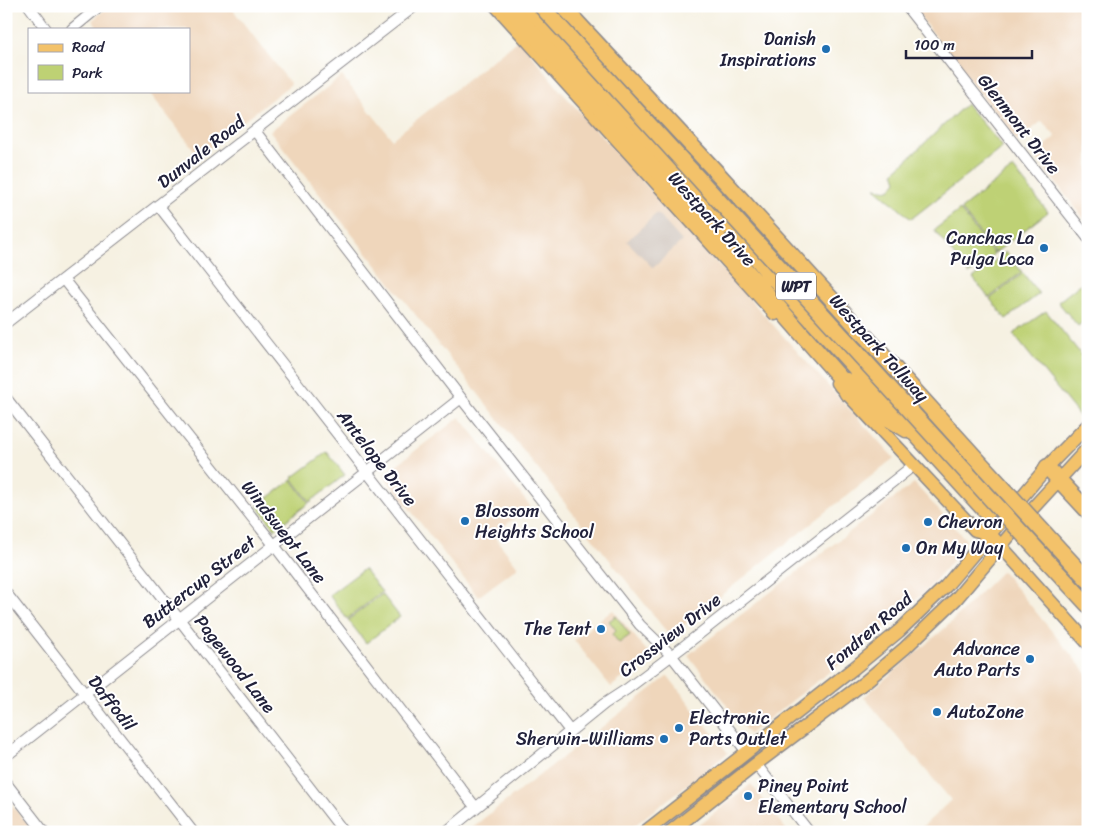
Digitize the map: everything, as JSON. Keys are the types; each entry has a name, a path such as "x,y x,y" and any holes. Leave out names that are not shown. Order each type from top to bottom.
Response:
{"highway":[{"path":"508,6 718,238 842,385"},
{"name":"Westpark Tollway","path":"542,6 1088,605"},
{"name":"Westpark Tollway","path":"562,6 720,176 1088,580"},
{"path":"580,26 772,278"},
{"path":"1048,467 1088,511"}],"main road":[{"name":"Westpark Drive","path":"496,6 914,465 975,530 990,534 1088,642"},
{"name":"Westpark Drive","path":"523,6 987,515 990,534"},
{"path":"842,385 847,379 883,417 917,437"},
{"name":"Fondren Road","path":"645,832 659,827 746,752 899,631 946,586 1048,467 1088,425"},
{"name":"Fondren Road","path":"670,832 905,648 956,599 1088,448"},
{"path":"930,601 941,614"},
{"path":"854,668 864,682"},
{"path":"756,764 758,754 778,738 794,715"},
{"path":"700,808 742,766 746,752"}],"street":[{"path":"29,6 45,28"},
{"path":"73,28 100,6"},
{"name":"Dunvale Road","path":"6,323 415,6"},
{"name":"Glenmont Drive","path":"906,6 1088,238"},
{"path":"255,131 460,398 640,625 671,655 746,752"},
{"name":"Antelope Drive","path":"158,205 570,731"},
{"name":"Windswept Lane","path":"63,279 274,545 476,808"},
{"name":"Pagewood Lane","path":"6,398 344,832"},
{"name":"Buttercup Street","path":"6,756 460,398"},
{"name":"Crossview Drive","path":"446,832 604,704 627,689 914,465"},
{"name":"Daffodil","path":"6,593 193,832"},
{"path":"756,764 809,832"},
{"path":"6,783 44,832"}],"shaded area":[{"path":"110,6 230,6 291,84 199,156 149,92 190,92 190,28 98,28 92,20"},
{"path":"912,6 1088,6 1088,224 1034,155 1056,137 1042,121 1017,141"},
{"path":"519,39 559,89 894,458 670,636 270,131 342,76 392,139"},
{"path":"657,213 682,241 653,268 627,241"},
{"name":"Blossom Heights School","path":"460,417 530,506 493,535 518,567 478,597 383,475"},
{"path":"914,483 966,540 958,554 927,590 859,649 749,734 688,655"},
{"path":"1002,571 1088,675 1088,832 917,832 951,800 864,697 945,628"},
{"name":"The Tent","path":"613,610 651,656 611,687 574,640"},
{"path":"668,676 728,753 626,832 466,832"},
{"name":"Piney Point Elementary School","path":"751,784 788,832 691,832"},
{"path":"6,798 34,832 6,832"}],"green space":[{"path":"966,104 1003,147 911,219 875,188 890,190 897,181 894,172"},
{"path":"1013,168 1048,212 995,253 961,209"},
{"path":"960,210 994,254 969,274 934,230"},
{"path":"1006,252 1022,272 989,298 973,278"},
{"path":"1023,273 1039,294 1006,319 990,299"},
{"path":"1088,278 1088,318 1078,326 1058,302"},
{"path":"1046,311 1088,363 1088,412 1081,418 1013,334"},
{"path":"327,452 345,475 310,502 292,478"},
{"path":"292,480 309,503 275,529 257,506"},
{"path":"364,569 382,592 347,619 329,595"},
{"path":"382,594 400,617 366,643 348,620"},
{"path":"616,616 630,635 619,643 612,634 616,630 609,621"}],"place":[{"name":"Danish Inspirations","path":"826,49"},
{"name":"Canchas La Pulga Loca","path":"1044,248"},
{"name":"Blossom Heights School","path":"465,521"},
{"name":"Chevron","path":"928,522"},
{"name":"On My Way","path":"906,548"},
{"name":"The Tent","path":"601,629"},
{"name":"Advance Auto Parts","path":"1030,659"},
{"name":"AutoZone","path":"937,712"},
{"name":"Electronic Parts Outlet","path":"679,728"},
{"name":"Sherwin-Williams","path":"664,739"},
{"name":"Piney Point Elementary School","path":"748,796"}]}
